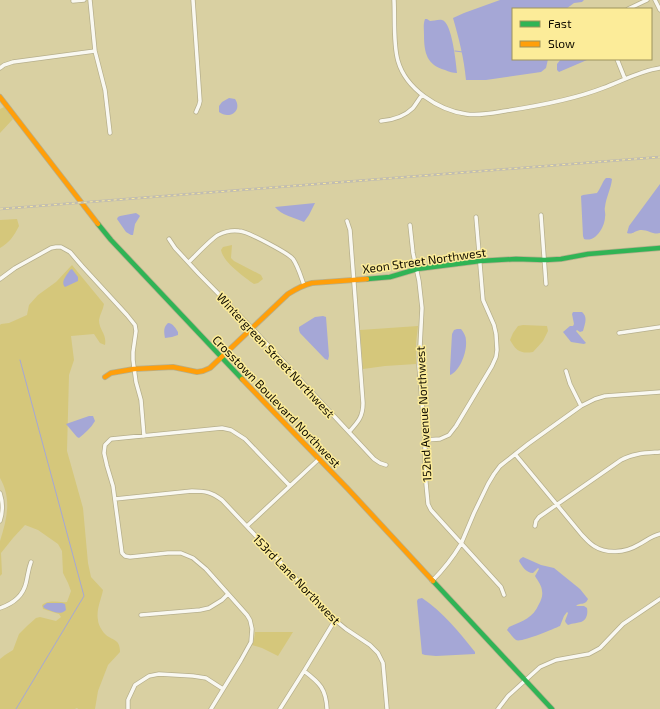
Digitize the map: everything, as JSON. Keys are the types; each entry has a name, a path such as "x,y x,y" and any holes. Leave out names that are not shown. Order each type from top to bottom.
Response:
{"street":[{"path":"73,1 84,0"},
{"path":"90,0 96,50 105,90 110,132"},
{"path":"193,0 200,100 196,112"},
{"path":"394,0 397,60 402,72 408,82 422,95 438,105 452,111 480,115 552,104 603,88 634,75 660,68"},
{"path":"630,8 647,0"},
{"path":"655,0 660,10"},
{"path":"0,68 13,62 96,50"},
{"path":"617,60 625,79"},
{"path":"381,121 392,120 402,115 412,108 422,95"},
{"name":"Crosstown Boulevard Northwest","path":"0,97 99,226 552,709"},
{"path":"541,215 546,284"},
{"path":"425,440 440,439 449,435 456,426 496,357 496,334 494,325 483,300 476,217"},
{"path":"348,221 350,230 363,404 362,416 348,432"},
{"name":"152nd Avenue Northwest","path":"410,225 422,308 419,366 428,504 461,544 502,587 504,595"},
{"path":"189,262 218,236 233,230 241,231 248,233 287,254 293,259 304,285"},
{"name":"Wintergreen Street Northwest","path":"169,239 175,248 199,274 252,328 348,432 374,459 386,465"},
{"path":"0,279 14,268 45,251 56,247 61,247 70,252 135,325 136,331 133,352 134,369 141,400 144,436"},
{"name":"Xeon Street Northwest","path":"105,377 111,372 134,369 173,367 192,371 203,371 210,368 292,291 304,285 319,282 390,277 417,269 480,262 516,259 561,259 588,254 660,248"},
{"path":"619,332 660,328"},
{"path":"566,371 570,384 581,406"},
{"path":"432,581 448,564 461,544 488,484 500,466 581,406 595,398 660,392"},
{"path":"210,709 251,642 252,629 250,620 238,604 206,569 193,558 181,553 130,557 122,554 113,486 104,453 105,445 111,439 222,428 231,430 245,439 290,486"},
{"path":"534,526 539,517 602,472 628,456 660,452"},
{"path":"515,454 582,536 594,546 608,551 617,552 630,550 648,539 660,534"},
{"path":"247,526 319,459"},
{"name":"153rd Lane Northwest","path":"115,499 204,491 214,494 222,500 335,620 370,645 378,653 383,663 387,709"},
{"path":"0,493 2,508 0,521"},
{"path":"0,608 7,606 20,596 25,586 31,562"},
{"path":"141,615 209,608 222,600 228,594"},
{"path":"498,709 508,696 540,666 556,660 589,654 600,648 623,624 660,599"},
{"path":"280,709 335,620"},
{"path":"304,671 321,686 325,693 327,709"},
{"path":"128,709 128,700 135,685 149,676 159,674 206,678 223,689"}],"shaded area":[{"path":"4,107 13,119 0,133 0,109"},
{"path":"17,219 19,226 15,233 9,241 0,248 0,220"},
{"path":"232,245 231,258 261,275 263,279 258,283 254,284 234,269 223,255 221,250 223,247"},
{"path":"72,265 104,304 99,323 104,335 105,345 100,343 94,334 71,336 74,360 69,375 67,451 83,508 88,563 91,577 103,590 98,609 98,622 105,634 119,644 120,652 108,665 98,691 95,709 0,709 0,659 13,650 19,634 36,618 40,617 56,621 61,617 59,614 43,609 42,605 48,602 67,602 71,591 63,573 62,551 58,544 38,530 25,525 1,553 2,574 0,576 0,541 5,525 7,501 4,486 0,478 0,325 9,323 27,315 29,305 38,295 56,282"},
{"path":"418,326 416,364 363,369 360,330"},
{"path":"518,326 547,326 548,331 543,341 533,352 525,353 519,351 514,347 510,340"},
{"path":"255,632 293,632 278,656 252,645"}],"water":[{"path":"500,0 584,0 582,2 574,3 567,8 512,8 512,60 548,60 546,68 541,72 486,80 466,80 461,49 453,18"},
{"path":"425,19 430,21 442,20 445,22 451,35 457,73 439,68 430,61 426,53 424,41"},
{"path":"560,60 587,60 559,72 557,70 557,64"},
{"path":"229,98 235,99 237,103 234,113 227,115 219,112 219,106 222,102"},
{"path":"606,178 612,179 605,209 605,221 602,229 596,236 588,240 584,239 581,196 597,193"},
{"path":"660,184 660,233 638,230 631,234 627,233 629,226"},
{"path":"315,203 304,222 284,214 275,207"},
{"path":"136,213 140,216 135,224 133,235 131,235 126,232 117,219 120,216"},
{"path":"72,269 78,277 78,281 65,287 63,283 66,276"},
{"path":"573,312 582,312 585,316 586,321 583,331 576,331 586,343 584,344 571,342 563,332 574,324"},
{"path":"315,317 326,317 328,360 325,359 300,333 299,330 299,327"},
{"path":"168,323 174,326 178,332 178,335 165,338 164,332"},
{"path":"461,329 464,333 466,345 460,365 454,373 450,375 452,334 454,330"},
{"path":"93,416 95,421 79,438 66,424"},
{"path":"523,557 541,565 554,568 580,589 588,599 584,603 576,606 584,606 587,608 585,620 568,625 565,621 567,612 560,626 524,640 516,640 514,638 507,630 509,627 531,616 537,609 542,598 541,587 535,576 539,569 538,568 533,573 526,571 519,561"},
{"path":"422,598 450,623 463,637 475,654 436,656 422,654 417,601 418,599"},
{"path":"47,603 65,604 66,610 61,613 54,612 44,608 43,606"}],"waterway":[{"path":"455,51 463,52"},
{"path":"16,709 84,596 20,360"}],"railway":[{"path":"0,209 660,157"}],"traffic: fast":[{"path":"98,224 111,240 242,379"},
{"path":"367,279 390,277 417,269 480,261 561,259 588,254 660,248"},
{"path":"433,581 552,709"}],"traffic: slow":[{"path":"0,97 98,224"},
{"path":"105,377 111,373 134,369 173,367 197,372 203,371 210,368 294,290 312,283 367,279"},
{"path":"242,379 348,489 433,581"}]}
